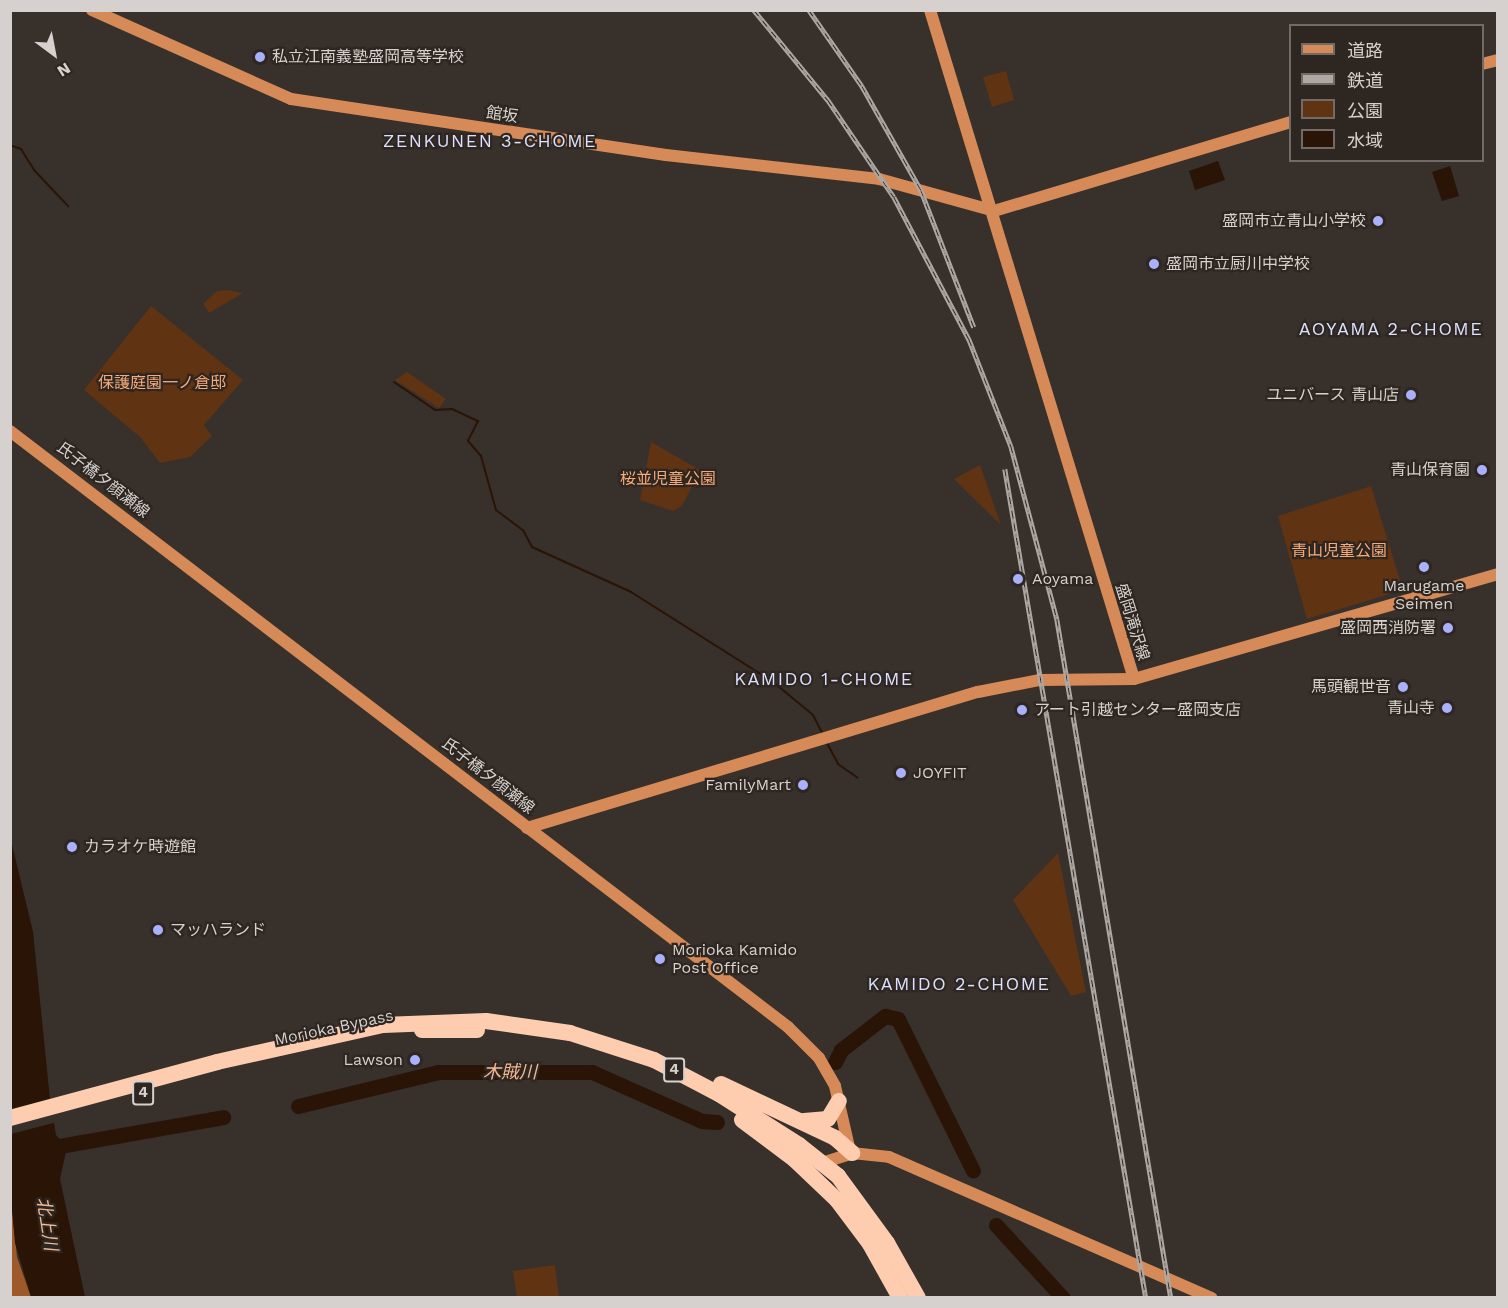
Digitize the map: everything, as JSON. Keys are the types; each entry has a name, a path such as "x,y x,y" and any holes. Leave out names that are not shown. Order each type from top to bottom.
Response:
{"highway":[{"name":"Morioka Bypass","path":"10,1128 64,1108 328,1035 445,1019 486,1021 570,1033 654,1060 719,1094 824,1165 838,1176 904,1271 918,1298"},
{"path":"486,1021 566,1025 646,1049 836,1138 852,1153"},
{"name":"Morioka Bypass","path":"10,1118 64,1108 372,1035 476,1030 561,1041 639,1063 720,1104 795,1160 837,1200 899,1295"},
{"path":"788,1116 820,1122 834,1114 839,1101"}],"main road":[{"name":"館坂","path":"92,10 300,101 666,156 879,179 994,211"},
{"name":"盛岡滝沢線","path":"930,10 994,211 1134,680 1497,574"},
{"path":"994,211 1289,122"},
{"name":"氏子橋夕顔瀬線","path":"10,431 788,1027 819,1058 839,1101 843,1136 852,1153"},
{"path":"527,828 987,690 1039,680 1134,680"},
{"path":"837,1200 838,1176 852,1153"},
{"path":"795,1160 824,1165 852,1153 889,1157 1212,1298"}],"green space":[{"path":"1006,71 1014,100 992,107 983,77"},
{"path":"228,290 243,293 209,313 203,304 217,291"},
{"name":"保護庭園一ノ倉邸","path":"151,306 243,380 204,425 212,436 190,457 160,463 140,437 84,390"},
{"path":"407,372 446,399 439,408 395,380"},
{"name":"桜並児童公園","path":"651,442 700,470 682,506 673,511 640,500"},
{"path":"980,465 1001,525 954,479"},
{"name":"青山児童公園","path":"1371,486 1403,590 1307,619 1278,516"},
{"path":"1058,853 1086,992 1071,996 1013,900"},
{"path":"555,1265 559,1297 517,1297 513,1271"}],"shaded area":[{"path":"10,1188 17,1257 31,1297 11,1297"}],"water":[{"path":"1218,161 1225,180 1195,190 1189,171"},
{"path":"1450,166 1459,196 1442,201 1432,172"},
{"name":"北上川","path":"10,836 33,932 50,1099 56,1135 67,1147 60,1179 85,1297 31,1297 15,1243 10,1188"}],"pier":[{"path":"53,1098 57,1122 11,1134 11,1109"}],"waterway":[{"path":"10,145 21,149 34,170 68,206"},
{"path":"394,382 435,410 452,409 478,421 468,441 481,456 496,510 523,530 532,547 631,592 772,681 813,715 823,735"},
{"path":"827,743 838,764 858,778"},
{"name":"木賊川","path":"835,1062 841,1050 885,1016 898,1019 973,1171"},
{"name":"木賊川","path":"298,1106 439,1072 592,1072 702,1121 717,1122"},
{"name":"木賊川","path":"48,1148 223,1117"},
{"name":"木賊川","path":"996,1225 1063,1298"}],"railway":[{"path":"754,10 828,100 894,197 969,339 1011,446 1057,619 1171,1298"},
{"path":"809,10 862,86 921,190 974,327"},
{"path":"1005,469 1146,1298"}],"place":[{"name":"私立江南義塾盛岡高等学校","path":"260,57"},
{"name":"盛岡市立青山小学校","path":"1378,221"},
{"name":"盛岡市立厨川中学校","path":"1154,264"},
{"name":"ユニバース 青山店","path":"1411,395"},
{"name":"青山保育園","path":"1482,470"},
{"name":"Marugame Seimen","path":"1424,567"},
{"name":"Aoyama","path":"1018,579"},
{"name":"盛岡西消防署","path":"1448,628"},
{"name":"馬頭観世音","path":"1403,687"},
{"name":"青山寺","path":"1447,708"},
{"name":"アート引越センター盛岡支店","path":"1022,710"},
{"name":"JOYFIT","path":"901,773"},
{"name":"FamilyMart","path":"803,785"},
{"name":"カラオケ時遊館","path":"72,847"},
{"name":"マッハランド","path":"158,930"},
{"name":"Morioka Kamido Post Office","path":"660,959"},
{"name":"Lawson","path":"415,1060"}],"district":[{"name":"ZENKUNEN 3-CHOME","path":"490,141"},
{"name":"AOYAMA 2-CHOME","path":"1391,329"},
{"name":"KAMIDO 1-CHOME","path":"824,679"},
{"name":"KAMIDO 2-CHOME","path":"959,984"}]}
